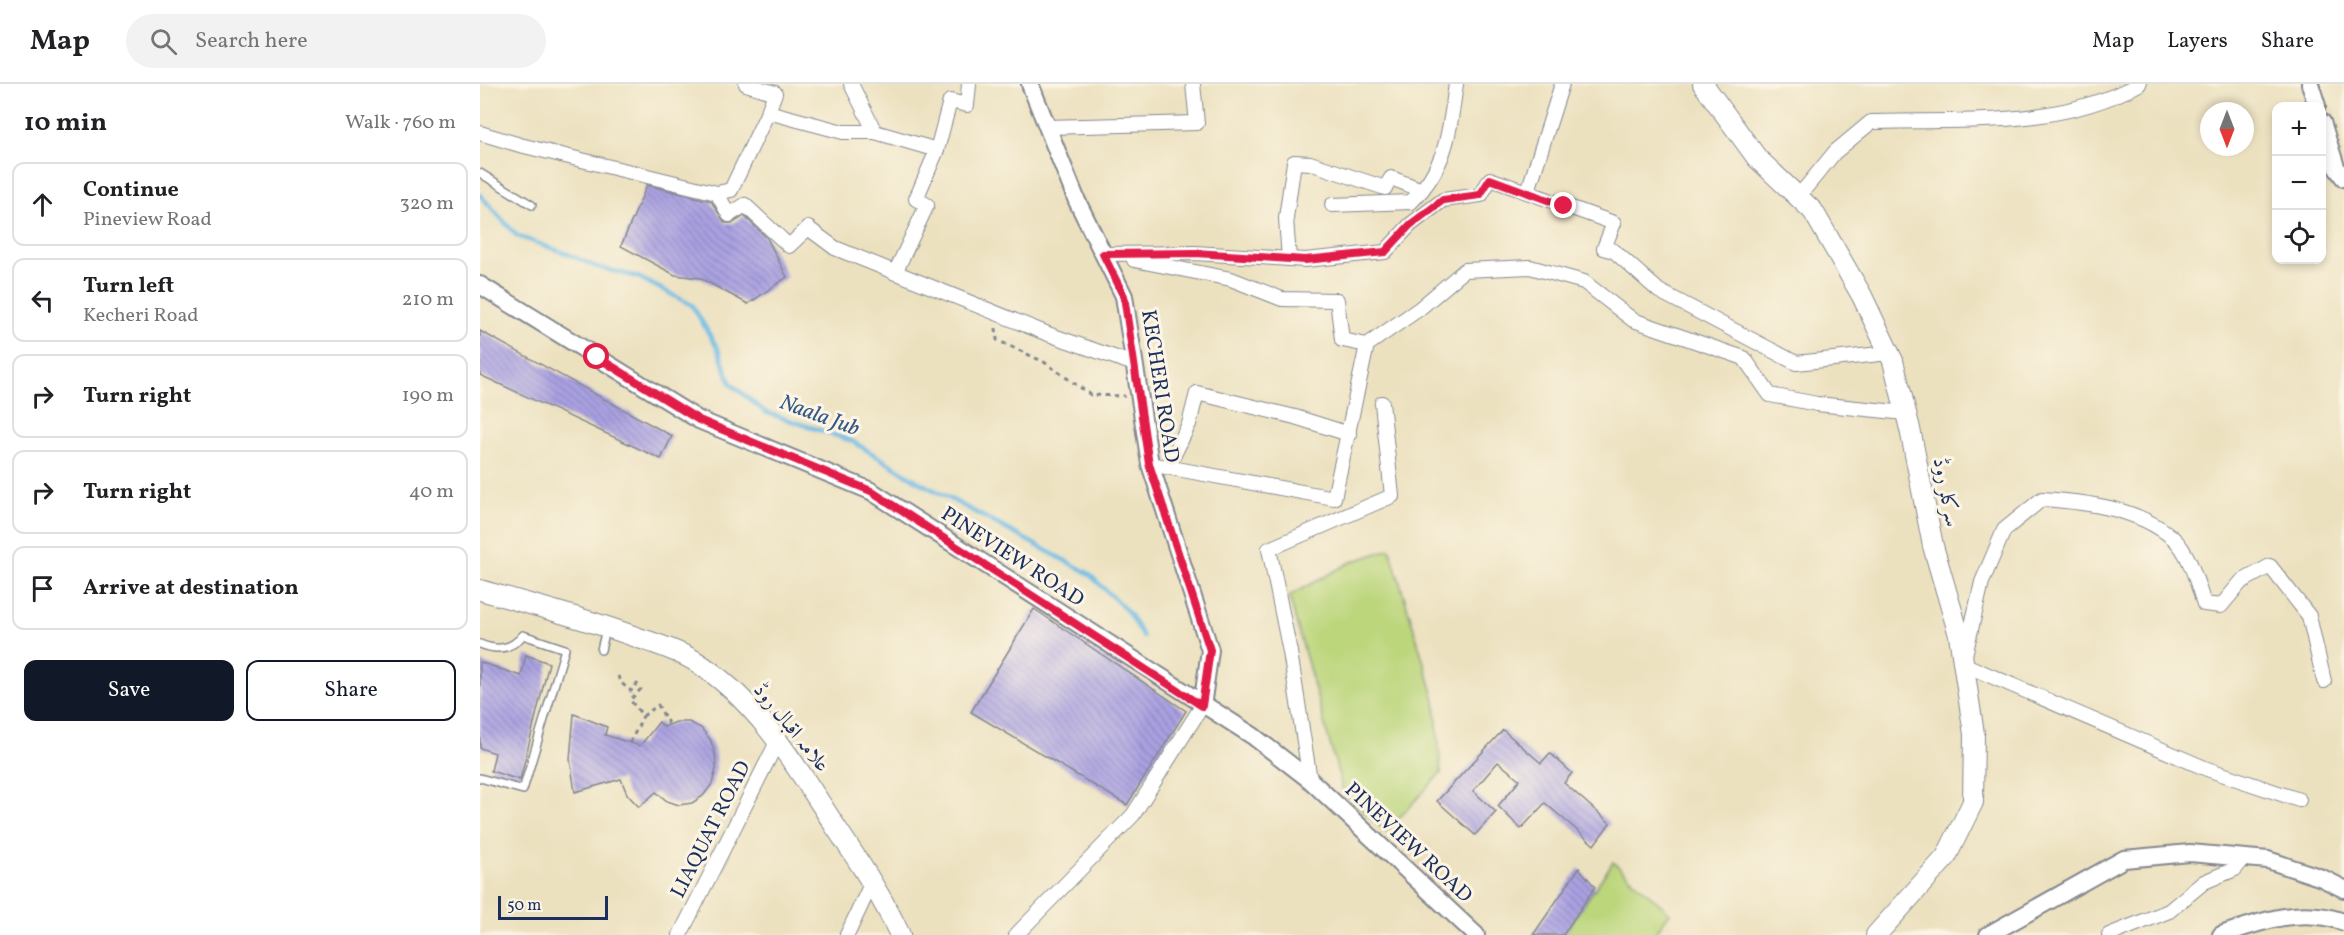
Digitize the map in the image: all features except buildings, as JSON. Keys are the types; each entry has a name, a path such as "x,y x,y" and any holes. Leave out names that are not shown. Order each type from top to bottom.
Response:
{"main road":[{"name":"سرکلر روڈ","path":"1703,84 1757,158 1813,211 1862,296 1890,353 1906,413 1933,546 1959,635 1974,734 1973,802 1946,857 1876,935"},
{"name":"علامہ اقبال روڈ","path":"480,590 607,626 673,650 696,662 753,710 806,780 872,882 900,935"}],"street":[{"path":"480,133 520,145 717,193 731,190 775,93 746,84"},
{"path":"851,84 875,132"},
{"path":"895,273 927,206 916,199 937,150 950,101 968,105 969,84"},
{"name":"KECHERI ROAD","path":"1030,84 1077,201 1124,296 1149,464 1210,650 1202,706"},
{"path":"1047,127 1197,123 1193,84"},
{"path":"1332,205 1411,202 1422,190 1447,147 1456,84"},
{"path":"1528,191 1562,84"},
{"path":"1798,197 1836,152 1871,122 1996,121 2065,112 2139,84"},
{"path":"2310,84 2316,102"},
{"path":"768,112 843,132 875,132 937,150"},
{"path":"2326,135 2336,166 2344,178"},
{"path":"1289,259 1286,218 1294,162 1311,163 1385,188 1391,178 1422,190"},
{"path":"1103,254 1195,253 1289,259 1385,252 1410,225 1443,200 1480,195 1490,179 1614,224 1604,248 1614,251 1659,291 1796,363 1890,353"},
{"path":"717,193 729,215 746,205 789,246 808,228 835,248 1134,364"},
{"path":"1103,254 1231,279 1282,299 1336,300 1342,340 1366,345"},
{"path":"1149,464 1334,498 1366,345 1419,309 1465,270 1530,267 1584,282 1633,320 1744,358 1770,395 1817,404 1906,413"},
{"name":"PINEVIEW ROAD","path":"480,285 699,420 871,491 1202,706 1253,736 1310,780 1476,935"},
{"path":"1168,467 1189,424 1197,393 1295,417 1348,434"},
{"path":"1310,780 1290,652 1269,549 1392,496 1382,403"},
{"path":"2299,800 2207,769 1963,664 1982,582 2004,530 2042,499 2083,502 2140,518 2174,539 2193,570 2204,604 2221,606 2241,582 2270,566 2309,616 2325,681"},
{"path":"1016,935 1133,815 1202,706"},
{"name":"LIAQUAT ROAD","path":"680,935 777,742"},
{"path":"1988,935 2124,859 2190,853 2268,860 2322,878 2344,889"},
{"path":"2109,935 2169,911 2204,882 2235,869 2245,857"},
{"path":"847,935 872,882"},
{"path":"2221,935 2258,922 2311,913 2344,922"}],"lane":[{"path":"480,173 532,205"},
{"path":"602,650 607,626"},
{"path":"480,645 496,650 502,649 517,643 523,635 565,649 523,790 480,778"}],"path":[{"path":"995,312 998,340 1044,362 1091,395 1139,396"},
{"path":"618,676 620,682 631,691 637,684 641,689 630,700 643,716"},
{"path":"630,742 643,716 658,705 669,725"}],"green space":[{"path":"1390,549 1435,700 1441,773 1386,832 1344,794 1289,596 1351,562"},
{"path":"1613,862 1670,913 1654,935 1563,935"}],"waterway":[{"name":"Naala Jub","path":"480,195 517,236 597,267 638,277 692,305 718,349 731,384 765,412 852,441 919,482 1088,573 1128,612 1143,637"}],"route":[{"path":"597,357 699,420 871,491 1202,706 1210,650 1149,464 1124,296 1103,254 1195,253 1305,260 1385,252 1410,225 1443,200 1480,195 1490,179 1521,188 1564,206"}]}
